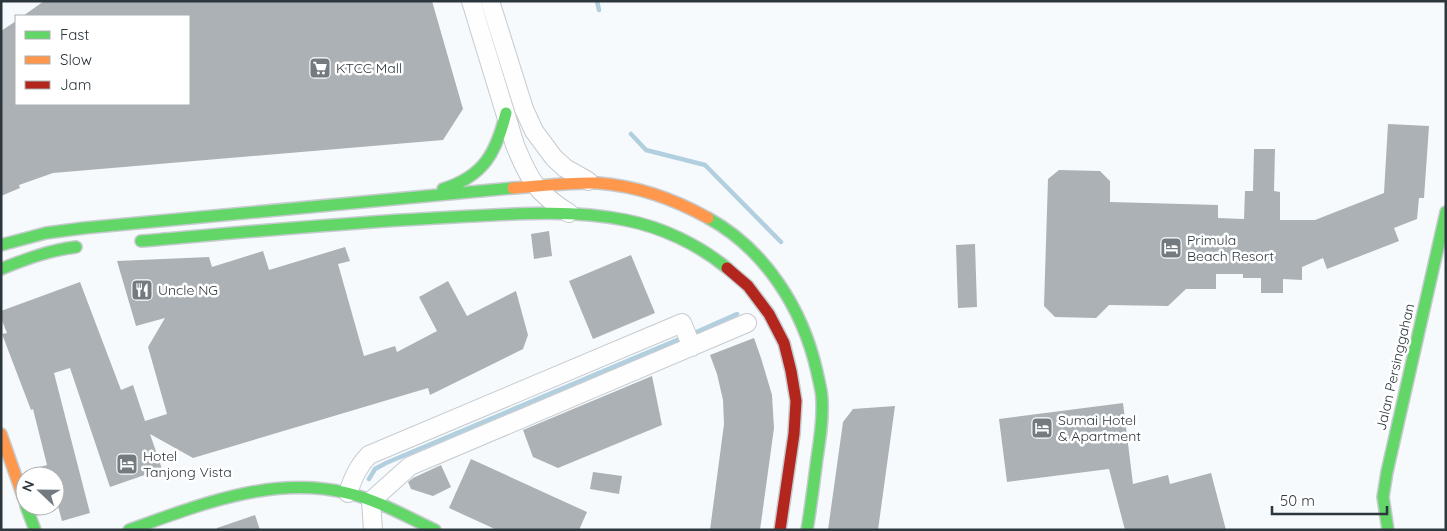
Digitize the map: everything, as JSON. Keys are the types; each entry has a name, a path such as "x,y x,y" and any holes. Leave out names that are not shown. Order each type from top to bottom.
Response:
{"main road":[{"path":"416,197 460,184 477,172 496,145 506,113"},
{"path":"1,245 46,233 84,228 535,186 606,184 637,189 666,197 712,220 742,241 764,264 782,287 800,317 813,350 822,393 822,423 807,530"},
{"name":"Jalan Persinggahan","path":"1388,530 1383,497 1386,472 1446,212"},
{"path":"134,242 407,219 570,213 600,215 628,220 680,238 717,260 748,286 769,314 784,343 796,401 794,434 780,530"},
{"path":"1,269 56,249 86,246"},
{"path":"1,434 15,474"},
{"path":"129,530 187,509 250,492 289,486 348,493 371,501 435,530"},
{"path":"30,516 35,530"}],"street":[{"path":"471,1 515,145 523,164 535,186 550,200 570,213"},
{"path":"490,1 524,109 534,131 554,158 565,168 592,183"},
{"path":"348,493 354,474 369,455 682,323 692,347"},
{"path":"373,530 371,501 410,466 747,324"}],"building":[{"name":"KTCC Mall","path":"44,1 432,1 463,109 443,140 53,173 19,185 20,188 1,196 1,31 15,22 15,105 190,105 190,15 24,15"},
{"path":"1388,124 1429,126 1424,198 1419,198 1417,219 1394,228 1399,241 1327,269 1323,258 1302,267 1302,280 1283,279 1283,293 1261,293 1261,278 1243,278 1243,274 1216,274 1216,289 1186,289 1168,306 1109,305 1096,318 1055,317 1044,306 1048,179 1059,170 1100,171 1110,181 1110,202 1218,205 1218,218 1244,219 1245,191 1253,191 1254,149 1275,149 1274,191 1280,192 1280,220 1315,220 1384,193"},
{"path":"549,231 552,256 534,259 531,234"},
{"path":"975,244 977,307 958,308 956,245"},
{"path":"345,247 350,261 338,264 364,356 395,346 397,352 437,331 419,297 448,281 467,316 516,291 528,335 523,349 430,395 428,388 193,458 150,434 162,469 110,487 70,368 54,373 90,513 62,521 61,516 65,516 65,466 43,466 47,465 33,409 31,410 2,334 7,333 1,318 1,311 80,282 121,390 133,385 145,421 167,414 148,347 165,318 136,326 117,261 209,257 212,267 263,251 269,270"},
{"path":"631,255 655,313 593,339 569,281"},
{"path":"754,338 772,395 774,428 760,530 710,530 724,424 723,400 710,355"},
{"path":"652,376 662,425 558,468 533,457 523,430"},
{"path":"1123,403 1133,484 1168,475 1170,484 1211,473 1226,530 1125,530 1109,469 1007,482 999,419"},
{"path":"895,406 878,530 828,530 843,422 853,409"},
{"path":"471,459 587,512 579,530 497,530 449,508"},
{"path":"441,465 451,487 433,496 411,489 408,482 413,478"},
{"path":"593,472 622,476 619,494 590,489"},
{"path":"255,515 260,530 217,530 217,528"}],"waterway":[{"path":"597,1 599,10"},
{"path":"631,134 646,150 705,165 781,242"},
{"path":"692,334 737,314"},
{"path":"369,479 375,469 386,463 684,337"}],"traffic: fast":[{"path":"443,189 469,177 486,161 498,140 506,113"},
{"path":"1,245 46,233 84,228 513,188"},
{"path":"1388,530 1383,497 1387,472 1446,212"},
{"path":"141,241 298,227 562,213 625,220 653,227 692,245 727,268"},
{"path":"708,218 747,246 779,283 802,326 811,349 821,390 822,416 807,530"},
{"path":"1,269 29,258 76,247"},
{"path":"129,530 182,511 236,495 291,488 319,488 359,496 392,509 435,530"},
{"path":"30,516 35,530"}],"traffic: slow":[{"path":"513,188 577,183 598,183 627,187 641,190 682,205 708,218"},
{"path":"1,434 15,474"}],"traffic: jam":[{"path":"727,268 748,286 769,314 784,343 791,371 796,401 794,434 780,530"}],"place":[{"name":"KTCC Mall","path":"320,68"},
{"name":"Primula Beach Resort","path":"1171,248"},
{"name":"Uncle NG","path":"142,290"},
{"name":"Sumai Hotel & Apartment","path":"1042,428"},
{"name":"Hotel Tanjong Vista","path":"127,464"}]}
